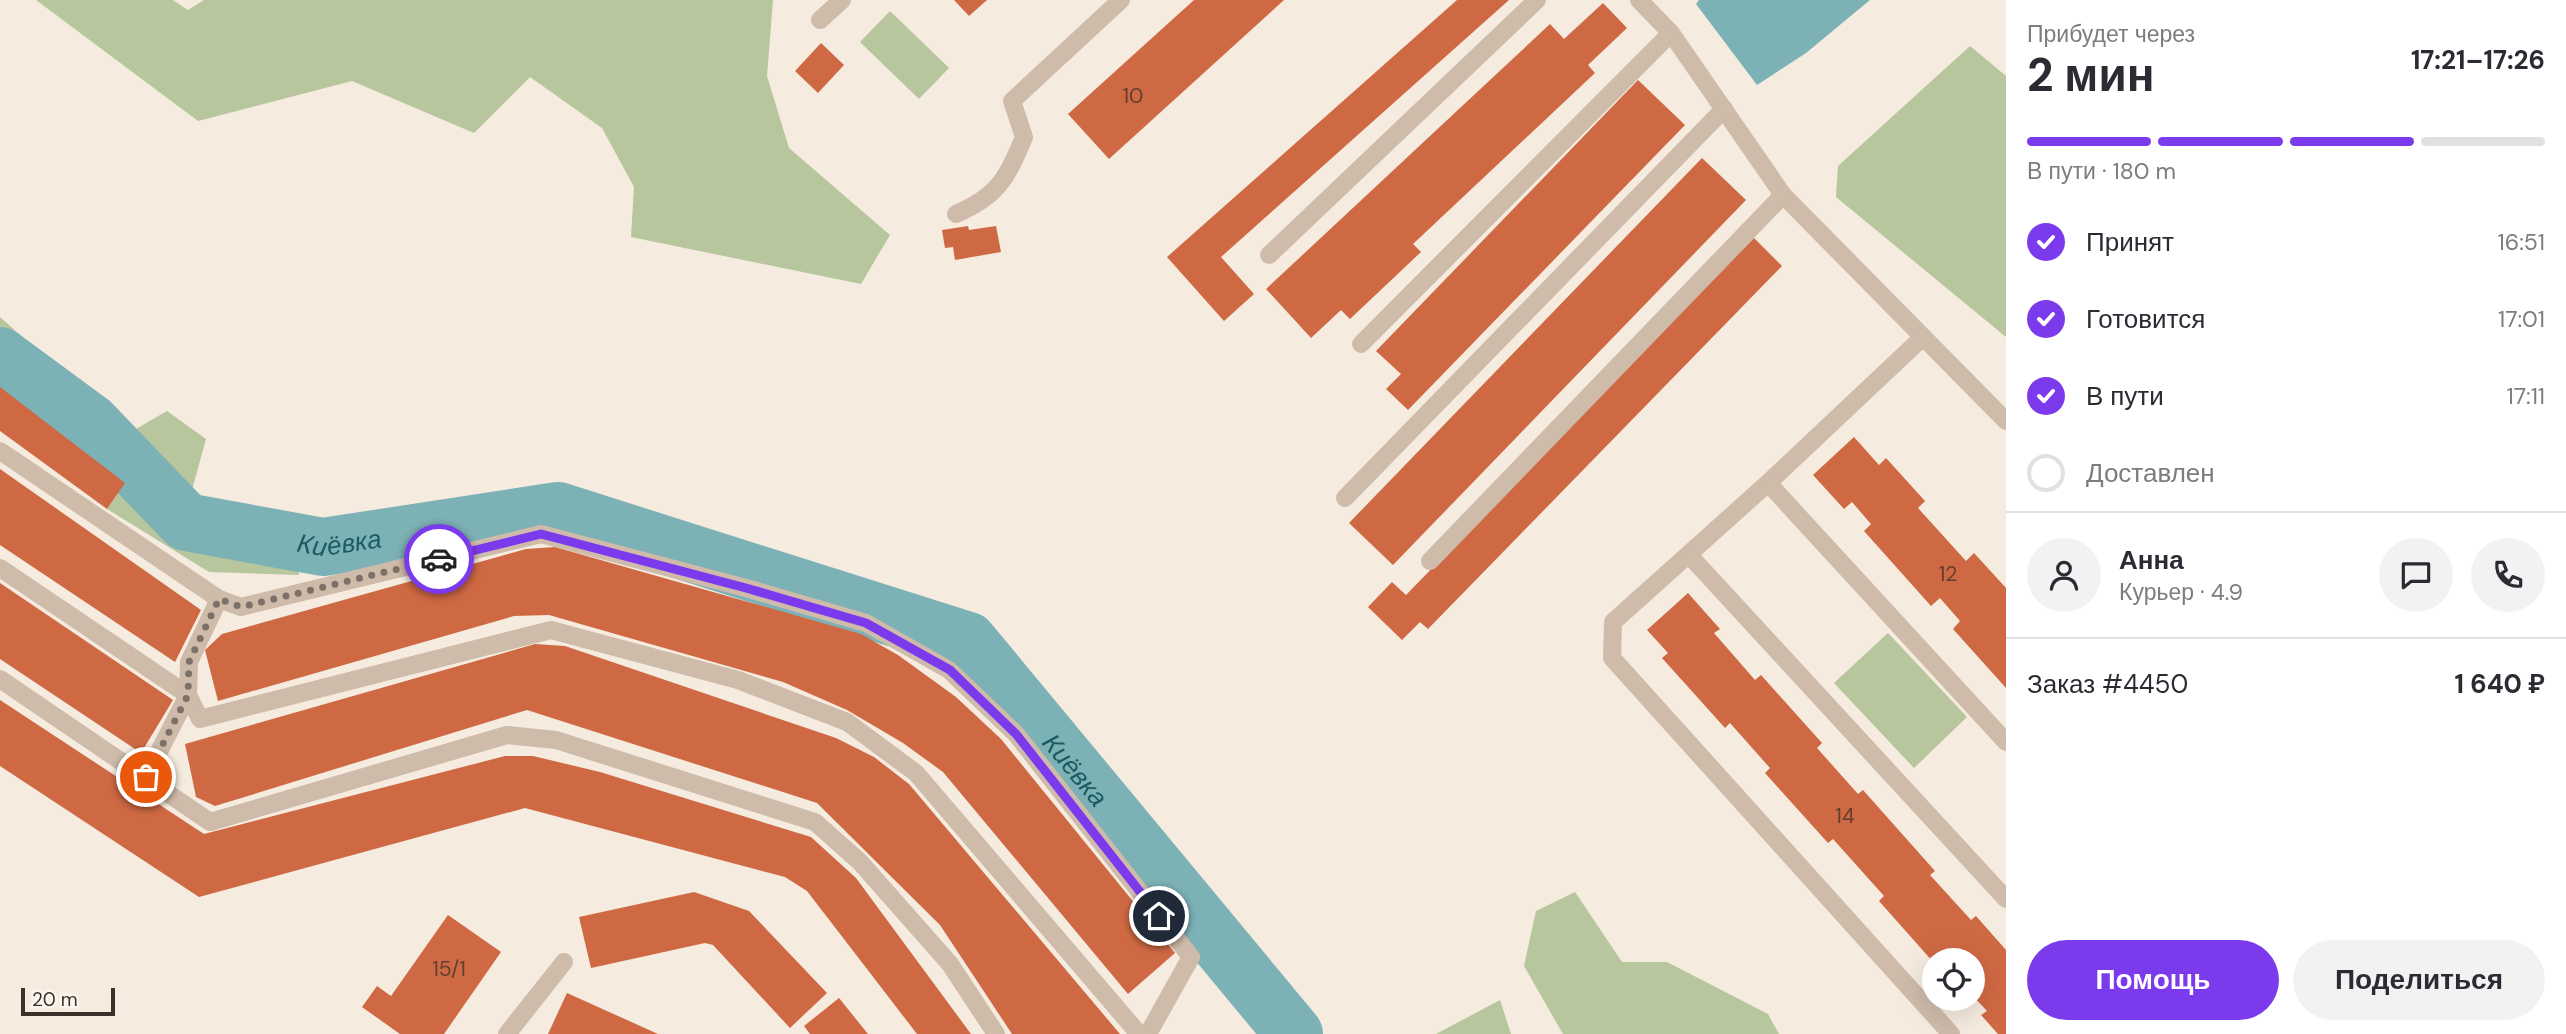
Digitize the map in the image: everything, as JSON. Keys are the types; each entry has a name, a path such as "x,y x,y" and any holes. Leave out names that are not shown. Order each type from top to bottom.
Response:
{"street":[{"path":"820,20 842,0"},
{"path":"957,214 981,203 1008,177 1024,137 1012,101 1121,0"},
{"path":"1269,255 1537,0"},
{"path":"1639,0 1671,33 1783,195 2006,421"},
{"path":"1361,344 1671,33"},
{"path":"1345,498 1724,109"},
{"path":"1430,561 1783,195"},
{"path":"1923,337 1768,483 1613,622 1612,658 1951,1034"},
{"path":"0,451 219,599 241,607 541,534 866,623 950,670 1016,734 1191,957 1148,1034"},
{"path":"1768,483 2006,742"},
{"path":"1689,555 2006,900"},
{"path":"0,568 188,695 200,719 551,630 738,680 847,722 916,773 1139,1034"},
{"path":"146,777 188,695 189,662 219,599"},
{"path":"0,679 210,822 507,736 556,740 815,822 860,862 950,964 996,1034"},
{"path":"507,1034 564,962"}],"green space":[{"path":"36,0 173,0 188,10 204,0 773,0 767,76 789,148 890,235 861,284 631,237 634,187 602,128 530,77 474,133 352,81 198,121"},
{"path":"890,11 949,68 919,99 860,42"},
{"path":"1970,46 2006,76 2006,337 1836,197 1838,166"},
{"path":"0,317 129,433 167,411 206,439 190,497 290,522 299,575 209,572 107,509 125,483 0,387"},
{"path":"1888,633 1967,717 1914,768 1834,683"},
{"path":"1575,892 1622,962 1667,962 1768,1014 1779,1034 1563,1034 1524,966 1536,911"},
{"path":"1500,1000 1511,1034 1436,1034"}],"water":[{"path":"1699,0 1870,0 1806,53 1757,85 1696,4"}],"building":[{"path":"954,0 987,0 969,16"},
{"path":"1194,0 1284,0 1109,159 1068,114"},
{"path":"1457,0 1509,0 1221,257 1254,294 1224,321 1167,257"},
{"path":"1603,3 1627,28 1588,65 1595,73 1413,244 1421,252 1350,319 1341,310 1311,338 1266,289 1550,24 1564,39"},
{"path":"821,43 844,65 818,93 795,71"},
{"path":"1638,80 1685,125 1408,410 1386,389 1401,374 1376,351"},
{"path":"1702,158 1746,200 1393,565 1349,523"},
{"path":"968,226 969,230 996,226 1001,252 955,260 953,247 945,248 942,230"},
{"path":"1754,238 1782,266 1428,629 1420,622 1402,640 1368,607 1392,582 1406,595"},
{"path":"0,387 125,483 107,509 0,431"},
{"path":"1854,437 1879,465 1886,458 1925,501 1918,508 1966,561 1974,553 2006,588 2006,688 1953,629 1960,621 1940,598 1931,606 1864,531 1871,524 1852,502 1844,509 1813,475"},
{"path":"0,469 201,610 175,662 0,545"},
{"path":"555,547 861,634 898,655 956,697 1001,739 1175,953 1128,994 943,772 903,743 847,710 783,682 549,615 514,616 218,701 205,650 222,634 526,549"},
{"path":"0,583 173,700 141,753 0,659"},
{"path":"1688,593 1720,629 1714,633 1755,680 1761,675 1822,743 1817,748 1858,794 1863,790 1935,871 1930,875 1971,920 1976,916 2006,950 2006,1034 1998,1034 1981,1015 1987,1011 1985,948 1922,949 1879,901 1884,896 1833,839 1828,843 1765,773 1770,768 1730,723 1725,728 1662,658 1668,653 1647,630"},
{"path":"535,644 565,646 836,738 874,757 909,784 1120,1034 1012,1034 940,925 817,803 527,710 215,806 196,797 185,744"},
{"path":"0,700 204,834 505,756 533,756 600,772 811,837 856,878 971,1034 917,1034 807,891 785,877 525,808 199,897 0,766"},
{"path":"694,892 749,911 827,993 790,1028 713,945 705,943 591,968 579,917"},
{"path":"448,915 501,952 444,1034 400,1034 362,1007 377,986 391,996"},
{"path":"567,993 658,1034 548,1034"},
{"path":"839,998 868,1034 810,1034 804,1026"}],"waterway":[{"name":"Киёвка","path":"0,356 91,423 186,522 323,547 558,511 968,641 1294,1034"}],"way so far":[{"path":"146,777 188,695 189,662 219,599 241,607 439,559"}],"route":[{"path":"439,559 541,534 866,623 950,670 1016,734 1159,916"}]}
